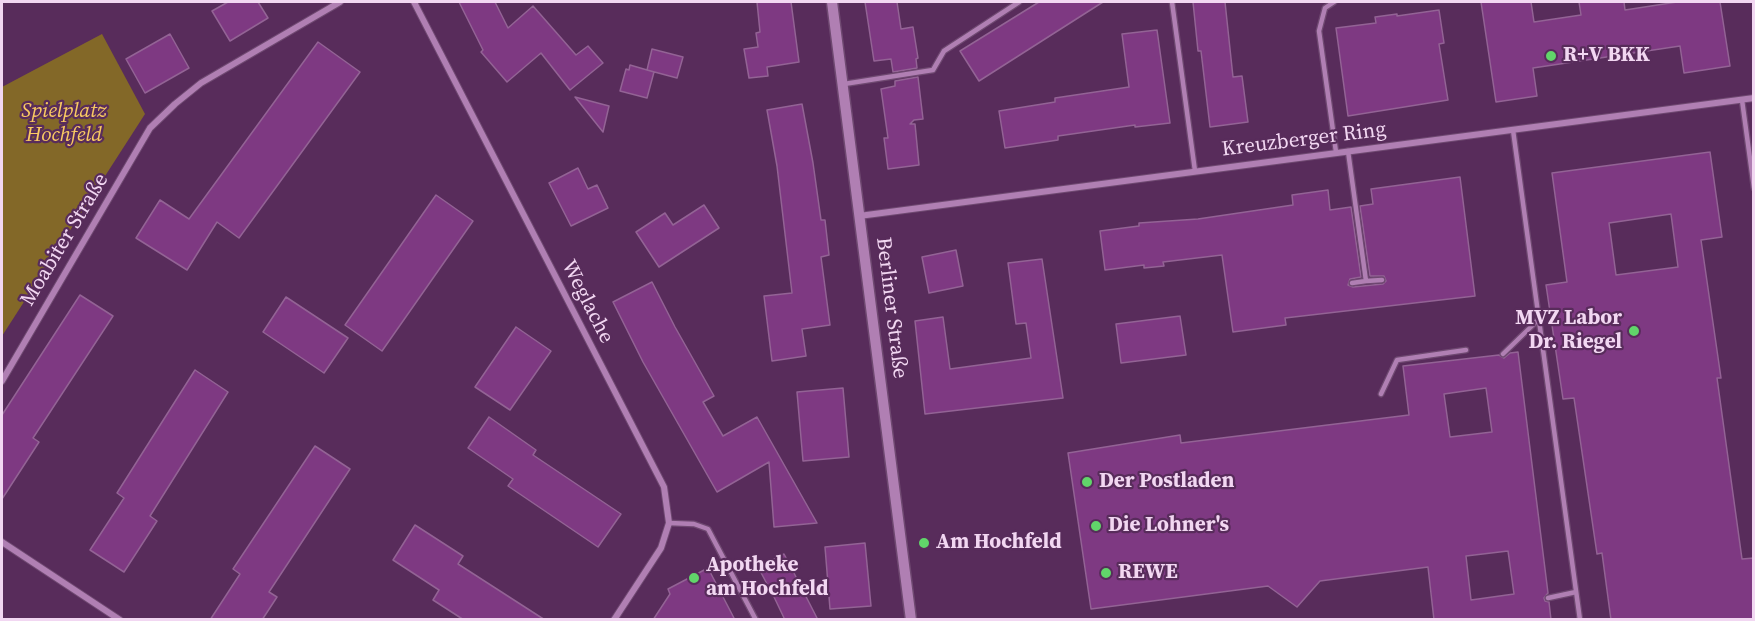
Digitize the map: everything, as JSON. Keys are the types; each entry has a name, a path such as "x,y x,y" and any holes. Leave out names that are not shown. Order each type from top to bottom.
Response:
{"street":[{"name":"Moabiter Straße","path":"2,381 150,128 201,83 340,2"},
{"name":"Weglache","path":"414,2 664,487 669,523 661,548 614,620"},
{"name":"Berliner Straße","path":"832,2 911,620"},
{"name":"Kreuzberger Ring","path":"859,216 1754,98"},
{"path":"2,542 120,620"}],"lane":[{"path":"842,84 933,70 944,51 1019,2"},
{"path":"1172,2 1195,171"},
{"path":"1334,2 1325,8 1319,31 1336,152"},
{"path":"1742,100 1754,188"},
{"path":"1513,130 1580,620"},
{"path":"1348,151 1366,281"},
{"path":"1352,283 1382,280"},
{"path":"1503,354 1539,319"},
{"path":"1381,394 1397,360 1466,350"},
{"path":"669,523 694,524 708,529 756,620"},
{"path":"1548,598 1576,592"}],"green space":[{"name":"Spielplatz Hochfeld","path":"102,34 145,114 2,336 2,87"}],"building":[{"path":"228,2 258,2 268,18 230,41 212,11"},
{"path":"459,2 495,2 508,28 533,6 576,55 588,46 603,63 570,90 541,53 507,82 481,52 483,50"},
{"path":"757,2 791,2 799,62 767,67 768,76 749,78 744,49 758,47 756,33 760,32"},
{"path":"865,2 897,2 901,29 913,27 918,58 916,59 917,68 893,72 891,59 874,61"},
{"path":"1039,2 1103,2 979,81 960,51"},
{"path":"1193,2 1225,2 1233,77 1242,76 1248,122 1210,127"},
{"name":"R+V BKK","path":"1481,2 1531,2 1534,22 1581,15 1579,2 1624,2 1625,10 1677,2 1720,2 1730,66 1684,73 1680,46 1533,68 1537,96 1496,102"},
{"path":"1439,10 1444,43 1439,44 1448,100 1348,116 1336,28 1376,23 1375,17"},
{"path":"1157,30 1170,123 1135,127 1135,125 1058,136 1058,140 1005,148 999,111 1055,102 1055,98 1129,87 1122,34"},
{"path":"170,34 189,68 145,93 126,59"},
{"path":"318,42 360,72 239,238 217,222 187,270 136,238 160,200 189,219"},
{"path":"652,49 683,57 677,78 647,70"},
{"path":"630,65 654,72 647,98 620,91 626,69 629,70"},
{"path":"918,77 923,119 914,120 910,124 915,124 919,165 888,169 884,138 888,138 881,89 895,86 895,81"},
{"path":"575,97 609,106 603,132"},
{"path":"802,104 821,220 825,220 829,255 821,257 830,325 802,329 806,356 772,361 764,296 792,293 777,166 767,110"},
{"path":"1710,152 1722,237 1701,240 1721,378 1717,378 1742,559 1754,558 1754,620 1611,620 1602,553 1597,554 1574,398 1563,399 1546,285 1567,282 1552,173","holes":["1671,214 1678,267 1616,275 1609,223"]},
{"path":"578,168 588,189 597,185 608,208 571,226 549,183"},
{"path":"1460,177 1475,296 1285,318 1286,325 1233,332 1222,255 1163,262 1164,266 1144,268 1144,265 1105,270 1100,231 1139,226 1139,223 1198,219 1293,205 1292,195 1328,190 1330,210 1351,207 1361,277 1350,279 1348,285 1353,287 1383,284 1386,281 1384,276 1370,276 1360,206 1373,204 1371,189"},
{"path":"436,195 473,221 382,351 345,325"},
{"path":"704,205 719,228 659,267 636,232 665,213 673,225"},
{"path":"956,250 963,286 929,293 922,257"},
{"path":"1042,259 1063,398 925,414 915,321 943,317 950,369 1031,358 1026,323 1016,324 1008,263"},
{"path":"652,282 714,396 703,402 723,436 757,417 817,523 774,527 769,462 717,492 643,362 613,302"},
{"path":"80,295 113,316 33,438 39,442 2,499 2,415"},
{"path":"286,297 348,338 324,373 263,332"},
{"path":"1180,316 1186,355 1121,363 1116,324"},
{"path":"516,327 551,351 510,410 475,387"},
{"path":"1518,352 1548,593 1544,598 1549,602 1551,620 1434,620 1428,567 1320,581 1297,607 1268,586 1091,609 1068,453 1180,435 1181,443 1409,415 1403,366 1499,355 1504,358 1510,353","holes":["1486,388 1492,432 1450,437 1444,394","1508,551 1514,594 1471,600 1466,556"]},
{"path":"195,370 228,392 150,516 157,521 124,572 90,550 124,498 117,493"},
{"path":"843,388 849,457 803,461 797,392"},
{"path":"489,417 536,450 533,455 621,514 598,547 508,486 513,479 468,448"},
{"path":"315,446 350,469 269,592 277,597 262,620 210,620 240,574 233,569"},
{"path":"415,525 463,556 458,564 545,620 464,620 433,600 439,590 393,560"},
{"path":"865,543 871,606 830,609 825,547"},
{"path":"784,554 818,620 785,620 758,567"},
{"path":"708,568 735,620 653,620 670,594 668,589"}],"place":[{"name":"R+V BKK","path":"1551,56"},
{"name":"MVZ Labor Dr. Riegel","path":"1634,331"},
{"name":"Der Postladen","path":"1087,482"},
{"name":"Die Lohner's","path":"1096,526"},
{"name":"Am Hochfeld","path":"924,543"},
{"name":"REWE","path":"1106,573"},
{"name":"Apotheke am Hochfeld","path":"694,578"}]}
